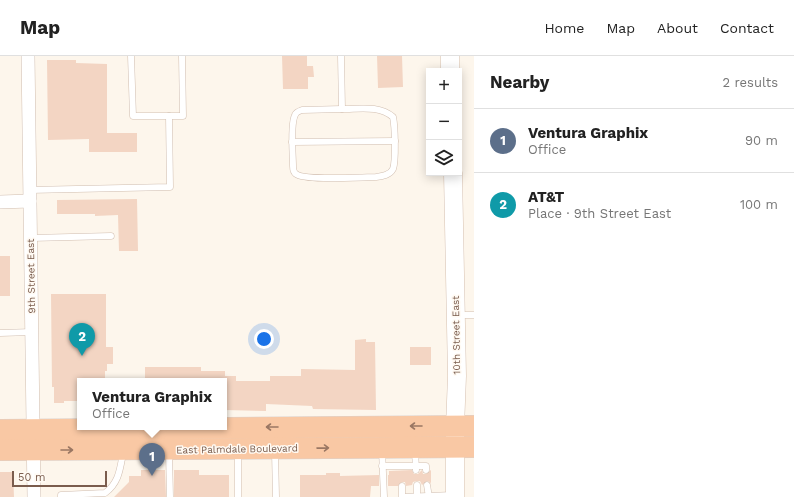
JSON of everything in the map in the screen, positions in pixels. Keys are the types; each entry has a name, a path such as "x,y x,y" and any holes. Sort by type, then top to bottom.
{"highway":[{"name":"East Palmdale Boulevard","path":"0,430 77,430"},
{"name":"East Palmdale Boulevard","path":"87,430 465,437"},
{"name":"East Palmdale Boulevard","path":"0,450 275,448 415,461 465,437"}],"main road":[{"path":"450,56 450,68"},
{"name":"10th Street East","path":"453,176 457,376 465,437 455,496"}],"street":[{"name":"9th Street East","path":"28,56 34,497"},
{"path":"0,202 30,196"}],"lane":[{"path":"132,56 133,116 183,116 182,56"},
{"path":"341,56 342,109"},
{"path":"373,109 389,114 393,117 394,121 395,141 394,163 392,170 384,176 310,178 296,175 293,171 292,142 294,116 302,110 373,109"},
{"path":"30,196 170,187 169,116"},
{"path":"292,142 395,141"},
{"path":"31,238 111,236"},
{"path":"456,315 474,315"},
{"path":"0,333 32,332"},
{"path":"275,448 276,497"},
{"path":"169,449 170,497"},
{"path":"238,449 238,497"},
{"path":"61,497 61,495 105,493 110,490 115,484 119,475 123,450"},
{"path":"382,457 401,468 415,461 426,466 426,470"},
{"path":"382,457 384,497"},
{"path":"417,485 417,497"},
{"path":"427,485 428,497"},
{"path":"402,486 402,497 455,496"}],"building":[{"path":"282,56 307,56 307,66 313,66 314,77 308,77 308,89 283,89"},
{"path":"377,56 402,56 403,87 378,88"},
{"path":"47,60 76,60 76,63 107,64 107,133 137,133 137,152 89,152 89,139 48,140"},
{"path":"137,199 138,251 119,251 118,215 95,216 95,214 57,214 57,200"},
{"path":"0,256 10,256 10,296 0,296"},
{"path":"51,294 106,294 106,347 113,347 113,364 107,364 105,378 77,378 77,401 54,403 54,387 52,387"},
{"path":"366,339 366,342 375,342 376,410 313,409 312,406 266,404 266,411 227,410 227,378 145,378 145,367 201,367 201,371 225,371 225,376 236,376 236,381 270,381 270,376 301,376 301,369 355,370 355,340"},
{"path":"410,347 431,347 431,365 410,365"},
{"path":"141,470 165,470 166,497 114,497 129,482 129,476 141,476"},
{"path":"174,470 199,470 199,475 229,475 229,497 174,497"},
{"path":"412,470 414,474 418,474 422,470 423,474 426,474 431,470 431,484 427,481 422,485 420,481 417,481 413,482 412,485 406,486 405,482 402,482 398,486 388,486 389,471"},
{"path":"0,472 13,472 14,497 0,497"},
{"path":"326,473 340,473 340,476 379,475 379,486 371,486 370,497 300,497 300,475 326,475"}],"place":[{"name":"AT&T","path":"82,356"},
{"name":"Ventura Graphix","path":"152,476"}]}
